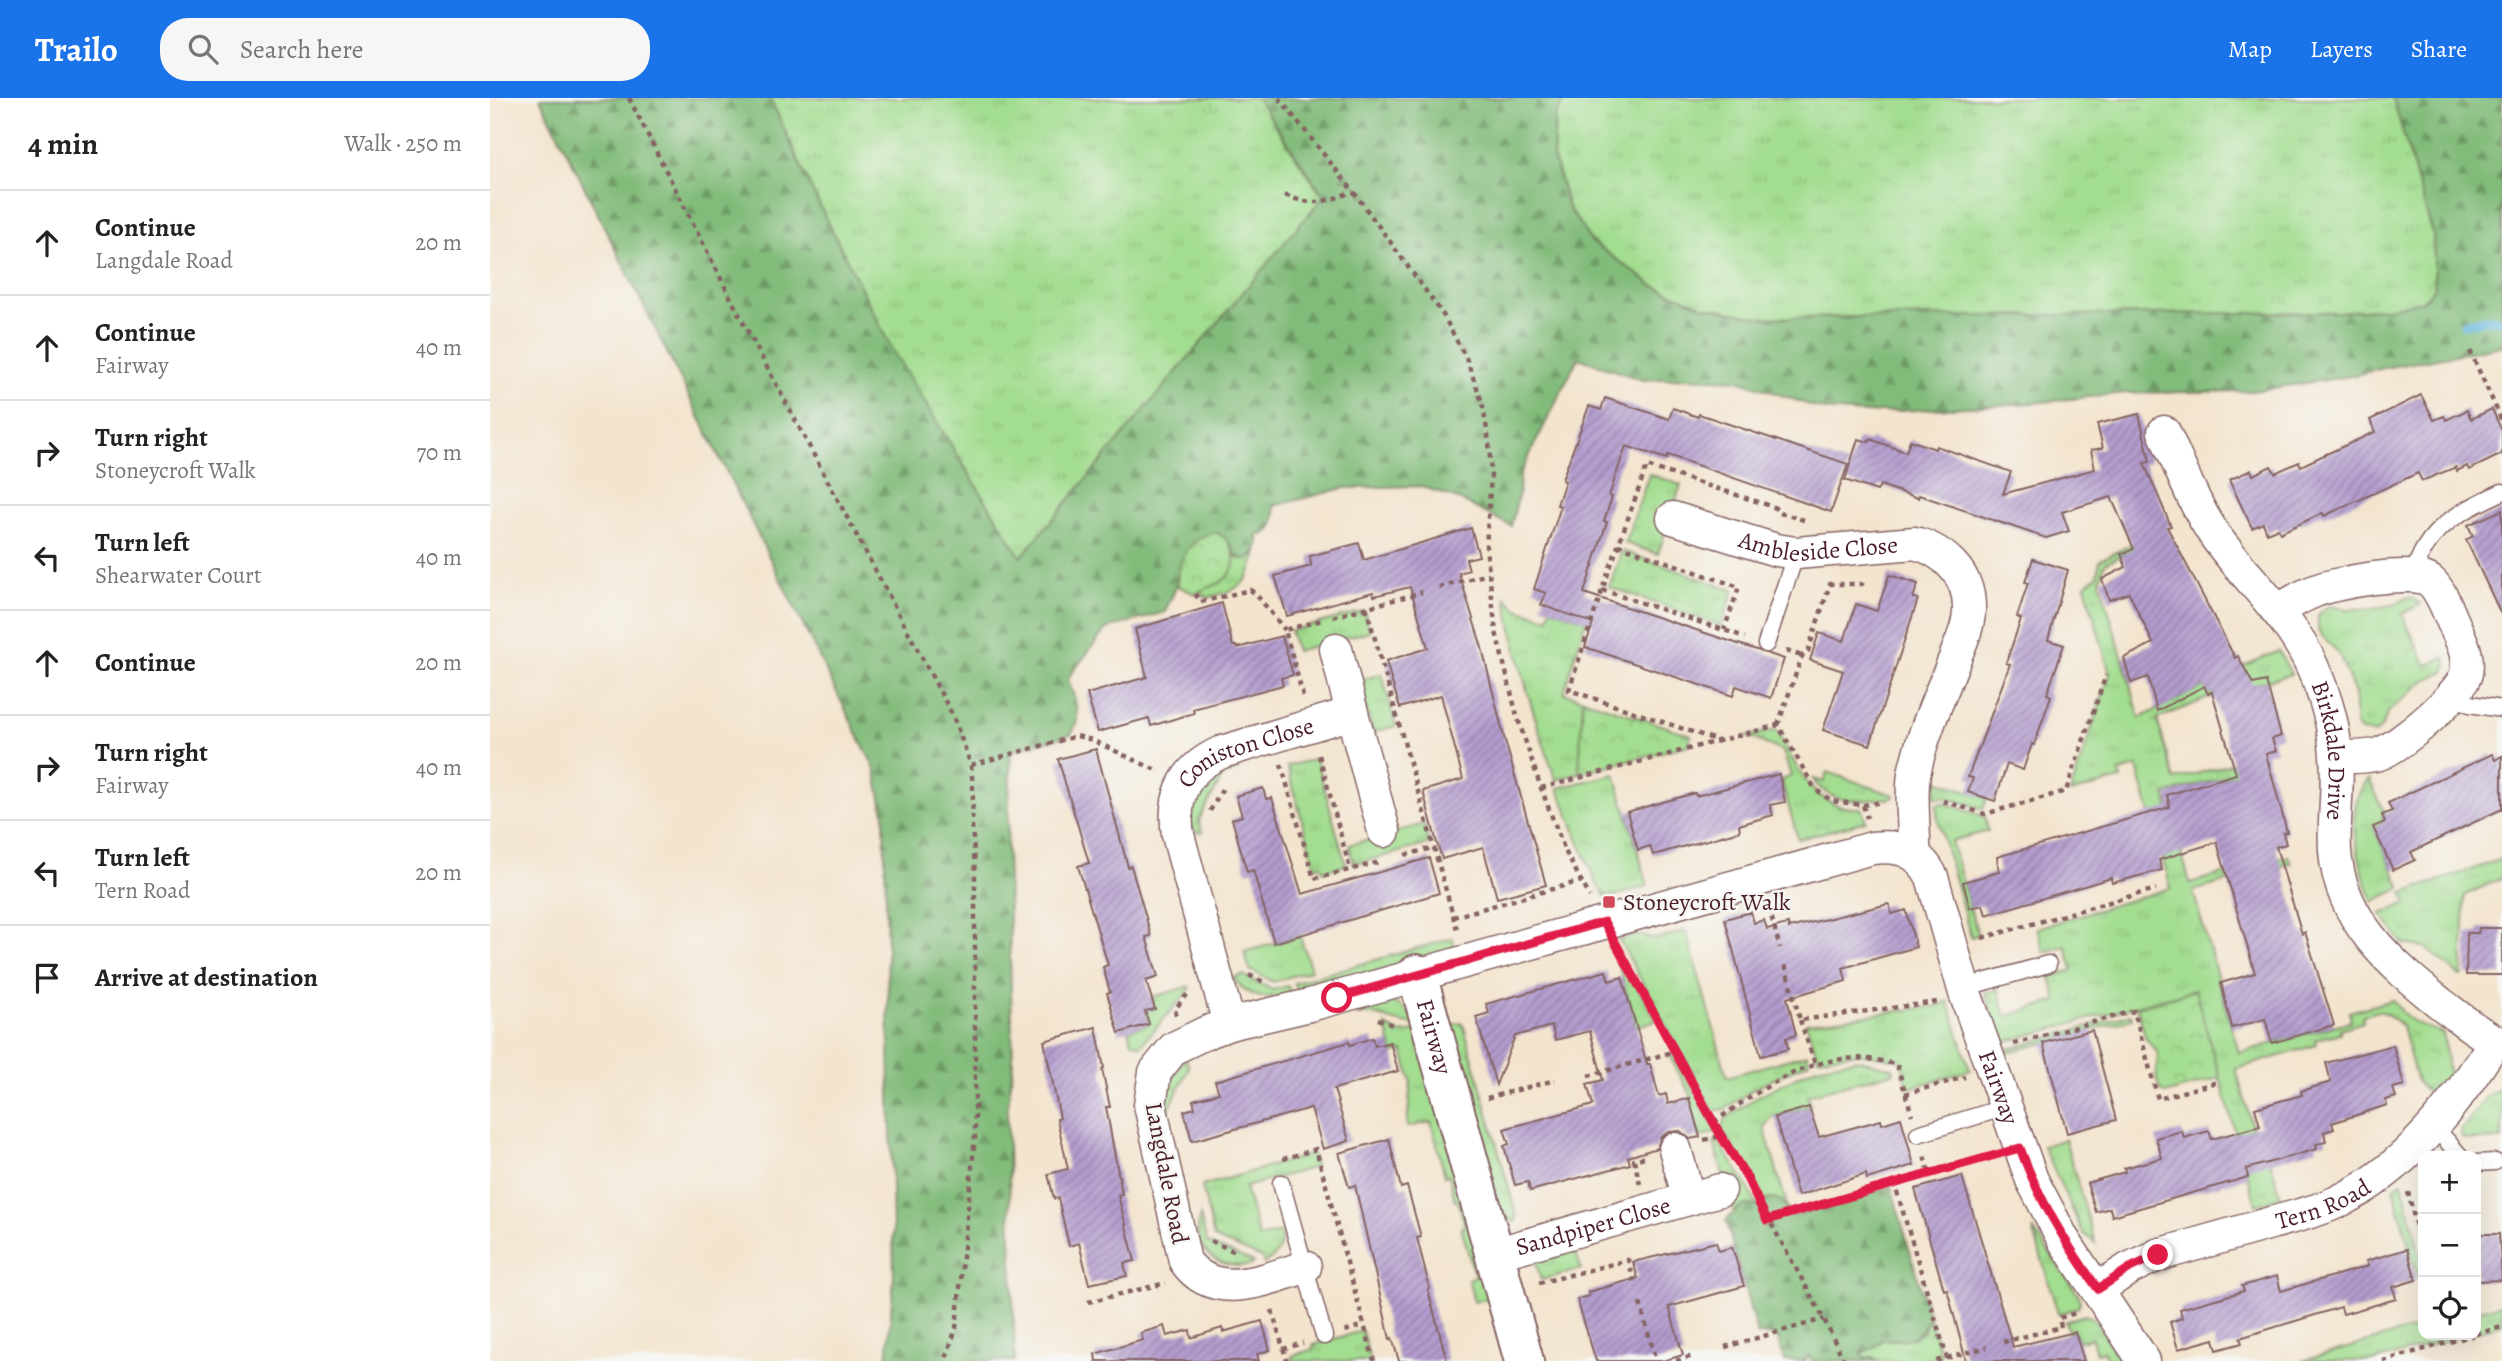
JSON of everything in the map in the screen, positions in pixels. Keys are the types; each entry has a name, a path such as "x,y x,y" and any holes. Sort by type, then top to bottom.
{"street":[{"name":"Birkdale Drive","path":"2164,432 2210,527 2221,544 2278,611 2313,668 2331,723 2337,757 2335,852 2343,887 2360,925 2387,958 2456,1015 2498,1043"},
{"name":"Ambleside Close","path":"1673,518 1776,550 1796,553 1915,543 1931,547 1948,559 1961,575 1968,598 1967,625 1914,776 1914,854"},
{"path":"2278,611 2318,590 2414,575 2431,581 2436,588 2467,655 2464,682 2454,696 2396,745 2381,754 2337,757"},
{"path":"1336,649 1352,713"},
{"name":"Coniston Close","path":"1229,1024 1175,818 1184,783 1203,760 1352,713 1389,849"},
{"name":"Fairway","path":"1524,1361 1511,1249 1416,974 1462,946 1604,922 1872,848 1896,847 1914,854 1924,863 1932,877 1964,991 2032,1180 2063,1239 2144,1361"},
{"name":"Langdale Road","path":"1305,1267 1263,1280 1226,1285 1211,1282 1190,1268 1182,1252 1150,1105 1155,1072 1174,1048 1229,1024 1310,1005 1416,974"},
{"name":"Tern Road","path":"2100,1293 2130,1268 2158,1255 2337,1202 2371,1181 2434,1126 2498,1043"},
{"name":"Sandpiper Close","path":"1675,1149 1689,1199"},
{"name":"Sandpiper Close","path":"1511,1249 1739,1184"}],"lane":[{"path":"2414,575 2418,556 2451,519 2466,508 2502,492"},
{"path":"1766,644 1796,553"},
{"path":"2454,696 2470,704 2502,709"},
{"path":"1964,991 2048,964"},
{"path":"1918,1134 2006,1107"},
{"path":"2434,1126 2456,1151"},
{"path":"2481,1163 2495,1162"},
{"path":"1282,1183 1324,1336"}],"path":[{"path":"629,98 744,324 953,716 971,765 975,869 975,1136 956,1328 945,1361"},
{"path":"1279,98 1353,191 1442,313 1466,358 1482,402 1489,441 1491,475 1486,547 1496,632 1517,716 1541,788 1565,851 1714,1122 1739,1184 1767,1220 1824,1319 1844,1361"},
{"path":"1285,195 1302,203 1333,200 1353,191"},
{"path":"2470,351 2502,421"},
{"path":"1719,741 1569,690 1647,466 1774,507 1780,513 1805,520"},
{"path":"1618,545 1739,587 1724,630"},
{"path":"1872,545 1862,584 1830,584 1808,651 1802,656 1778,725 1815,789 1832,802 1863,805 1871,831 1872,848"},
{"path":"1439,587 1489,575"},
{"path":"1195,594 1201,602 1250,590 1285,630"},
{"path":"1602,590 1802,656"},
{"path":"1366,607 1462,946"},
{"path":"1913,797 1933,802 1945,800 1985,814 2066,791 2106,675"},
{"path":"1541,788 1778,725"},
{"path":"971,765 1077,736 1092,740 1184,783"},
{"path":"1270,768 1282,764 1314,879 1389,849 1433,848"},
{"path":"1203,821 1227,782"},
{"path":"1761,880 1780,948"},
{"path":"1453,917 1581,881"},
{"path":"1952,946 2156,889"},
{"path":"1445,936 1462,946"},
{"path":"1184,1042 1175,1009 1214,963 1239,955 1246,973 1272,987"},
{"path":"1785,965 1815,1064"},
{"path":"1800,1020 1935,1002 1964,991"},
{"path":"1905,1094 1989,1060 2134,1011 2158,1099 2217,1082"},
{"path":"1588,1076 1676,1051"},
{"path":"1714,1122 1758,1091 1815,1064 1836,1058 1856,1057 1887,1062 1897,1065 1929,1172"},
{"path":"1484,1087 1487,1098 1555,1080"},
{"path":"1767,1220 2020,1148"},
{"path":"1278,1160 1316,1149 1374,1361"},
{"path":"2394,1163 2406,1184 2418,1235"},
{"path":"1894,1182 1947,1358"},
{"path":"1210,1241 1257,1261 1287,1361"},
{"path":"1511,1249 1539,1284 1628,1260 1636,1287"},
{"path":"1088,1302 1163,1285 1190,1268"},
{"path":"2003,1342 2061,1326 2059,1318 2082,1311 2100,1293"},
{"path":"1640,1303 1657,1361"},
{"path":"1725,1346 1824,1319"},
{"path":"2481,1333 2502,1327"},
{"path":"2383,1361 2457,1340"},
{"path":"1936,1361 1987,1347"},
{"path":"1676,1361 1693,1356"}],"green space":[{"path":"540,98 770,98 810,186 892,350 1021,557 1324,196 1257,98 1565,98 1555,116 1553,156 1568,207 1591,241 1654,286 1703,306 1758,317 1794,318 2339,312 2388,308 2423,301 2435,286 2433,234 2393,98 2502,98 2502,346 2346,377 2252,391 2125,393 2033,403 1865,413 1824,410 1738,380 1643,380 1578,358 1520,474 1511,526 1458,499 1421,486 1344,488 1274,506 1273,526 1267,532 1257,535 1259,542 1250,557 1242,559 1234,552 1232,545 1177,575 1175,589 1165,612 1106,629 1068,678 1077,714 1075,728 1071,734 1011,751 1007,848 1013,1062 1007,1115 1015,1361 887,1361 894,1276 884,813 875,769"},
{"path":"770,98 1257,98 1324,196 1021,558 892,350 810,186"},
{"path":"1565,98 2393,98 2433,234 2435,287 2423,301 2388,308 2339,312 1794,318 1758,317 1703,306 1654,286 1591,241 1568,207 1553,156 1555,116"},
{"path":"1649,474 1681,485 1658,554 1625,543"},
{"path":"2157,532 2160,537 2105,563 2100,581 2140,718 2204,686 2209,694 2243,666 2279,651 2291,674 2213,696 2157,719 2175,780 2255,757 2258,768 2165,794 2190,883 2288,856 2291,863 2193,891 2239,1053 2351,1021 2349,1012 2393,1000 2414,1022 2443,1033 2449,1076 2432,1097 2417,1082 2402,1026 2386,1013 2378,1011 2362,1016 2363,1022 2340,1029 2340,1033 2315,1040 2316,1045 2236,1069 2254,1133 2261,1131 2281,1197 2256,1205 2195,990 2001,1043 1985,993 1998,989 2006,1016 2057,1001 2051,977 2073,970 2066,946 2044,952 2037,928 2171,888 2137,767 2119,772 2121,779 2070,793 2110,674 2085,585 2097,576 2100,560"},
{"path":"1217,533 1231,547 1234,560 1230,573 1222,581 1195,594 1178,586 1180,567 1187,551 1199,539"},
{"path":"1258,549 1242,584 1207,598 1199,591 1226,574 1233,563 1234,555 1238,559 1252,556"},
{"path":"1622,551 1734,590 1721,626 1609,587"},
{"path":"2410,597 2421,604 2402,614 2426,665 2445,657 2445,672 2425,680 2389,711 2375,734 2359,730 2355,724 2355,694 2339,654 2318,631 2318,615 2329,607 2378,607 2395,604"},
{"path":"1506,598 1517,609 1548,618 1551,608 1586,620 1564,693 1583,699 1579,773 1556,780 1527,690"},
{"path":"1364,611 1370,631 1296,651 1290,631"},
{"path":"1382,674 1396,726 1373,732 1358,681"},
{"path":"1583,699 1691,735 1689,745 1579,773"},
{"path":"1776,730 1808,784 1830,802 1844,807 1861,808 1866,821 1798,839 1781,780 1791,776 1783,751 1747,736"},
{"path":"1316,759 1346,865 1323,871 1321,865 1315,867 1287,766"},
{"path":"1226,763 1236,766 1238,770 1223,776 1199,820 1202,832 1198,833 1189,825 1195,795 1203,782"},
{"path":"1827,772 1894,795 1893,798 1859,801 1838,798 1820,788 1813,779 1824,782"},
{"path":"1615,774 1648,886 1607,898 1597,885 1558,788"},
{"path":"2369,779 2385,814 2382,815 2385,822 2374,828 2401,888 2372,902 2359,856 2354,822 2360,791"},
{"path":"1937,780 1987,798 1983,809 1945,797 1935,798"},
{"path":"1944,803 1985,817 1988,831 1951,841 1978,935 1971,937 1938,820 1936,805"},
{"path":"1424,824 1429,844 1354,864 1349,845"},
{"path":"2502,859 2502,878 2465,895 2460,976 2424,947 2403,944 2381,914 2407,903 2403,893"},
{"path":"1686,931 1727,1077 1807,1054 1809,1062 1756,1087 1724,1110 1713,1110 1619,940 1637,935 1657,939"},
{"path":"1300,936 1311,970 1273,982 1250,970 1244,952"},
{"path":"1453,938 1454,950 1297,993 1294,983"},
{"path":"1612,942 1656,1020 1636,1027"},
{"path":"1243,975 1272,990 1288,986 1291,994 1266,997 1252,994 1233,978"},
{"path":"1189,986 1190,989 1141,1045 1132,1042 1128,1030 1149,1024 1145,1011 1155,1008 1151,998"},
{"path":"2195,990 2220,1078 2165,1094 2157,1080 2158,1053 2146,1039 2137,1007"},
{"path":"1378,1000 1401,1006 1416,1024 1373,1015 1358,1016 1355,1006"},
{"path":"1948,1001 1970,1070 1909,1088 1900,1060 1858,1053 1818,1058 1806,1023 1937,1006"},
{"path":"2131,1014 2132,1019 2007,1053 2004,1050"},
{"path":"1461,1023 1517,1217 1515,1222 1502,1214 1446,1026"},
{"path":"1386,1026 1399,1033 1419,1031 1493,1297 1474,1302 1468,1279 1475,1277 1461,1227 1465,1226 1458,1201 1455,1201 1449,1175 1445,1176 1431,1122 1407,1127 1411,1081 1403,1051 1393,1053"},
{"path":"1675,1056 1716,1130 1715,1133 1700,1137 1689,1098 1692,1097 1670,1057"},
{"path":"1186,1058 1189,1068 1166,1115 1170,1084"},
{"path":"1857,1059 1893,1068 1894,1072 1808,1095 1810,1106 1772,1117 1764,1127 1788,1209 1781,1201 1767,1199 1763,1202 1747,1169 1721,1129 1726,1118 1760,1095 1816,1067"},
{"path":"2502,1087 2502,1140 2464,1139 2461,1136 2462,1129 2487,1096"},
{"path":"2065,1139 2095,1243 2083,1233 2043,1146"},
{"path":"1714,1142 1719,1143 1744,1180 1757,1206 1737,1209 1734,1213"},
{"path":"1312,1154 1315,1167 1245,1187 1259,1238 1281,1232 1280,1247 1272,1258 1264,1264 1262,1258 1214,1238 1202,1186"},
{"path":"2402,1182 2418,1246 2418,1277 2393,1188"},
{"path":"1891,1186 1929,1317 1920,1333 1910,1339 1882,1340 1861,1353 1864,1358 1873,1357 1877,1361 1811,1361 1809,1355 1805,1361 1784,1361 1777,1336 1757,1334 1726,1220 1743,1206 1757,1206 1768,1200 1782,1202 1791,1217"},
{"path":"1200,1216 1207,1243 1253,1262 1252,1265 1229,1265 1210,1256 1199,1240"},
{"path":"2033,1229 2078,1294 2078,1308 2058,1314"},
{"path":"1574,1245 1581,1269 1541,1280 1536,1262 1546,1253"},
{"path":"2502,1304 2502,1324 2481,1330 2481,1310"},
{"path":"2085,1315 2094,1319 2120,1361 2107,1361 2104,1351 2096,1353 2092,1338 2078,1341 2075,1332 2069,1333 2065,1321"},
{"path":"1929,1317 1941,1355 1921,1361 1877,1361 1873,1357 1864,1358 1861,1353 1876,1346 1881,1340 1901,1340 1923,1332"},
{"path":"2418,1327 2418,1340 2448,1340 2375,1361 2302,1361"},
{"path":"1362,1331 1370,1361 1293,1361 1292,1356 1314,1349 1313,1345"}],"building":[{"path":"2421,395 2434,420 2444,416 2446,420 2467,410 2471,419 2492,409 2502,431 2502,454 2469,470 2467,466 2457,471 2456,467 2422,481 2418,473 2280,533 2278,528 2267,533 2263,523 2252,528 2229,480 2251,470 2253,475 2271,466 2275,473 2299,462 2301,466 2375,432 2370,420"},
{"path":"1605,398 1669,419 1673,408 1698,417 1699,414 1848,464 1831,512 1668,455 1667,459 1626,446 1609,496 1612,497 1604,521 1607,522 1584,593 1784,659 1771,698 1736,686 1733,696 1585,647 1593,623 1541,605 1546,593 1534,589 1561,506 1557,505 1565,481 1562,480 1589,406 1601,410"},
{"path":"2139,414 2150,462 2144,463 2171,526 2167,527 2235,658 2238,656 2253,684 2266,681 2281,736 2272,739 2276,751 2266,754 2287,832 2283,833 2286,844 2276,847 2302,934 2305,932 2334,1025 2272,1043 2265,1019 2232,1028 2221,983 2255,973 2217,842 2159,860 2162,870 2112,883 2111,878 1986,915 1983,905 1970,908 1963,882 1999,872 1997,857 2170,807 2167,795 2236,774 2212,692 2208,694 2204,686 2157,711 2148,677 2131,683 2124,658 2153,643 2129,593 2109,600 2102,579 2126,567 2121,554 2134,549 2111,497 2062,512 2069,531 2046,538 1919,495 1918,498 1880,485 1877,491 1845,480 1858,439 1869,442 1870,439 1906,452 1910,440 1935,449 1936,446 2011,472 2003,494 2095,469 2091,450 2103,448 2097,424"},
{"path":"2502,510 2502,616 2466,540 2473,536 2468,525"},
{"path":"1471,528 1479,556 1466,559 1469,570 1459,573 1546,885 1497,898 1483,847 1442,859 1437,843 1423,791 1463,779 1441,695 1400,708 1391,679 1386,661 1428,648 1410,587 1374,596 1373,592 1287,616 1275,576 1311,566 1310,556 1359,543 1364,560"},
{"path":"2033,559 2068,570 2048,640 2064,645 2047,694 2051,696 2023,770 2007,764 1995,801 1968,792 1973,778 1968,777 2010,664 2006,663 2021,619 2017,617"},
{"path":"1889,575 1918,584 1913,598 1918,599 1870,745 1823,730 1843,671 1810,660 1819,633 1844,641 1856,604 1877,611"},
{"path":"1222,603 1233,646 1237,648 1282,636 1293,675 1281,678 1283,685 1193,709 1194,713 1151,726 1149,718 1098,732 1087,694 1147,677 1135,629"},
{"path":"1096,749 1128,867 1131,866 1151,936 1146,937 1158,977 1146,981 1155,1009 1145,1011 1149,1024 1119,1033 1107,993 1110,992 1103,967 1108,965 1078,866 1089,863 1058,759"},
{"path":"2492,754 2495,760 2502,756 2502,809 2411,852 2415,860 2393,870 2373,827 2385,822 2382,815 2392,811 2388,803"},
{"path":"1779,774 1785,802 1770,805 1773,815 1739,825 1740,831 1653,855 1650,846 1638,850 1627,812"},
{"path":"1263,788 1266,799 1272,798 1302,894 1429,858 1439,893 1274,943 1253,870 1247,872 1232,819 1242,816 1236,796"},
{"path":"1889,904 1892,914 1906,910 1916,947 1843,968 1846,981 1787,998 1796,1035 1786,1038 1788,1049 1761,1056 1725,919 1751,912 1754,923 1764,920 1767,929 1788,924 1789,928"},
{"path":"2479,928 2502,928 2502,975 2466,975 2467,933 2478,933"},
{"path":"1606,971 1609,981 1622,977 1659,1096 1666,1094 1668,1104 1689,1098 1700,1137 1690,1139 1680,1131 1669,1132 1661,1137 1657,1148 1628,1157 1630,1164 1530,1191 1528,1182 1515,1185 1504,1146 1509,1144 1504,1129 1593,1105 1587,1084 1603,1080 1590,1031 1555,1040 1552,1026 1515,1036 1496,1085 1476,1017 1489,1013 1486,1004"},
{"path":"1096,1027 1110,1107 1106,1107 1122,1194 1118,1195 1135,1261 1124,1263 1127,1276 1089,1284 1079,1243 1069,1246 1058,1198 1054,1199 1048,1174 1068,1169 1044,1041"},
{"path":"2092,1030 2116,1120 2067,1133 2043,1043"},
{"path":"1372,1038 1375,1046 1390,1042 1398,1071 1334,1089 1349,1141 1323,1149 1311,1108 1192,1141 1184,1111 1195,1108 1193,1100 1219,1093 1215,1081 1349,1042 1350,1045"},
{"path":"2393,1045 2404,1085 2393,1088 2396,1097 2386,1100 2387,1105 2332,1123 2334,1129 2324,1132 2326,1142 2316,1144 2317,1149 2246,1169 2248,1177 2112,1216 2110,1208 2096,1212 2087,1183 2125,1172 2124,1168 2162,1158 2156,1138 2182,1131 2184,1138 2209,1131 2212,1139 2260,1126 2255,1108 2302,1095 2301,1091 2331,1082 2326,1063"},
{"path":"1809,1107 1819,1137 1881,1120 1882,1124 1901,1118 1914,1165 1867,1179 1866,1174 1798,1196 1775,1117"},
{"path":"1389,1139 1401,1188 1407,1186 1421,1237 1417,1238 1447,1361 1399,1361 1392,1338 1390,1339 1355,1185 1349,1187 1339,1153"},
{"path":"1962,1176 2013,1347 2075,1332 2084,1361 1966,1361 1947,1289 1944,1290 1915,1189"},
{"path":"2481,1234 2499,1234 2502,1280 2481,1281"},
{"path":"1716,1242 1719,1251 1732,1247 1744,1286 1669,1307 1683,1355 1662,1361 1596,1361 1577,1299 1589,1296 1588,1292 1638,1278 1633,1262"},
{"path":"2407,1249 2416,1280 2393,1287 2396,1299 2343,1314 2341,1307 2240,1338 2242,1343 2217,1350 2214,1339 2178,1349 2170,1322 2182,1318 2180,1309 2244,1291 2242,1286 2277,1276 2281,1291 2368,1266 2366,1261"},
{"path":"1262,1321 1270,1350 1257,1354 1259,1361 1096,1361 1095,1354 1143,1340 1141,1333 1164,1326 1167,1336 1190,1330 1191,1338 1222,1328 1223,1332"}],"waterway":[{"path":"2464,324 2486,319 2502,320"}],"place":[{"name":"Stoneycroft Walk","path":"1609,902"}],"route":[{"path":"1337,998 1604,922 1721,1136 1746,1176 1767,1220 2020,1148 2047,1211 2098,1289 2130,1268 2158,1255"}]}
